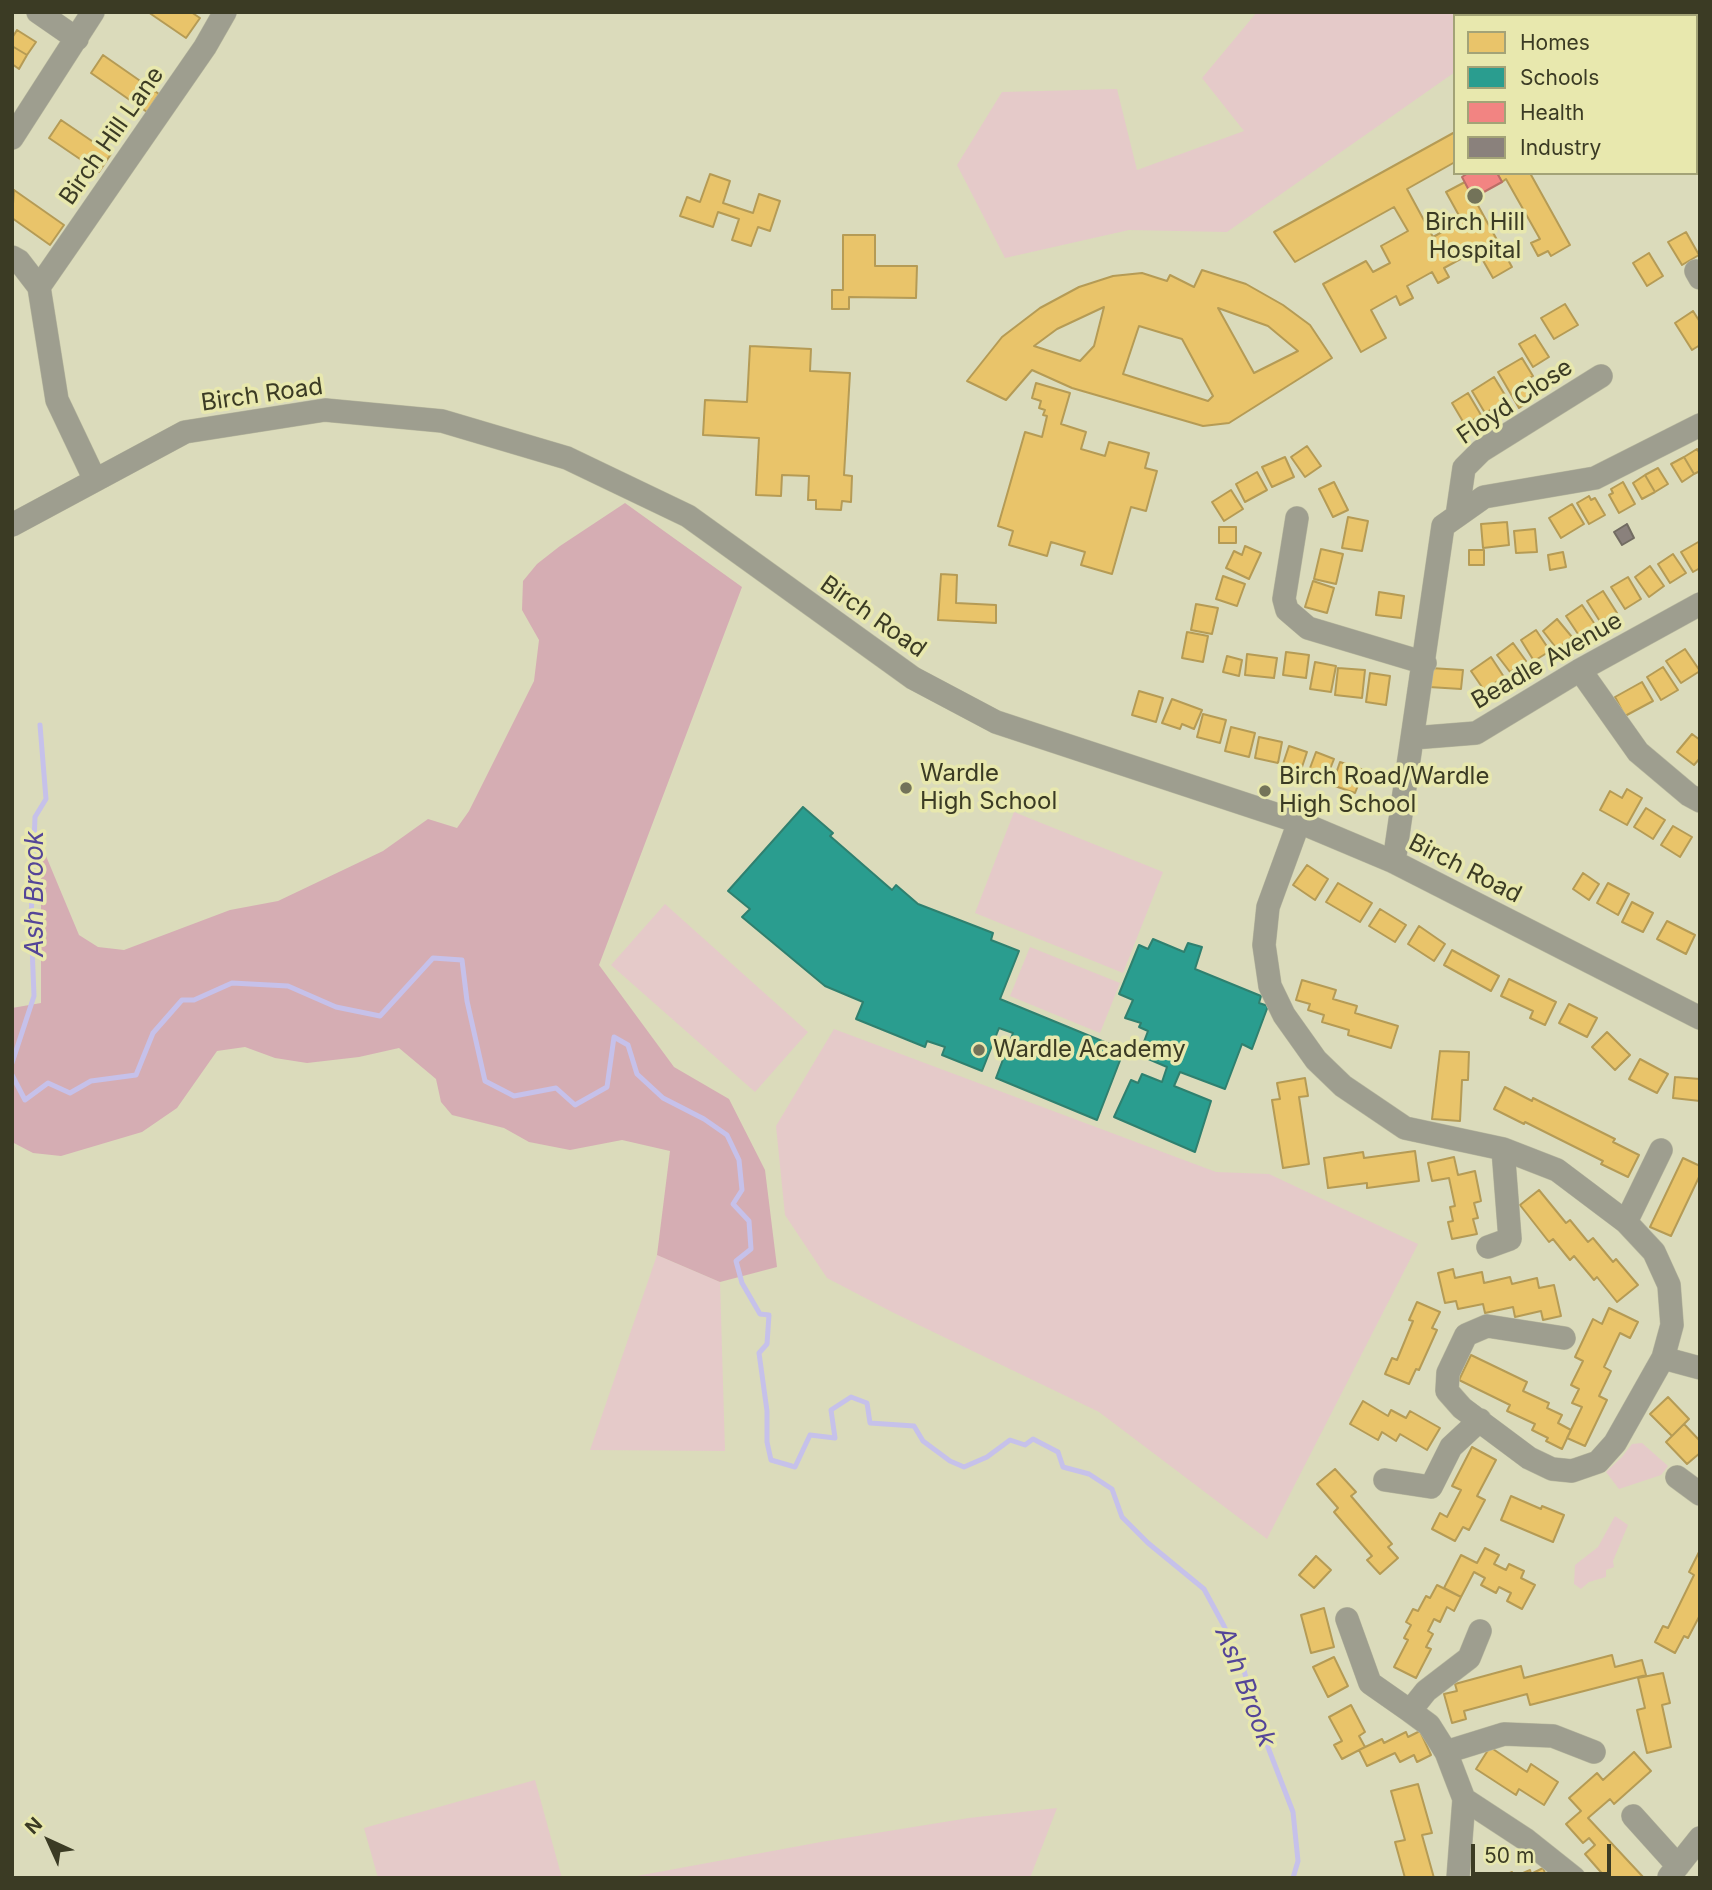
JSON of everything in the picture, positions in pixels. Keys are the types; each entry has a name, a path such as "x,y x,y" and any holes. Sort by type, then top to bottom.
{"street":[{"path":"38,12 77,39"},
{"path":"12,138 93,12"},
{"name":"Birch Hill Lane","path":"39,287 205,47 225,12"},
{"path":"12,257 19,261 39,287 57,400 95,480"},
{"name":"Floyd Close","path":"1394,862 1450,521 1464,468 1481,451 1601,376"},
{"name":"Birch Road","path":"12,525 185,432 325,410 442,421 567,458 688,516 913,678 996,722 1298,822 1394,862 1700,1018"},
{"path":"1450,521 1484,497 1595,478 1700,425"},
{"path":"1297,517 1284,599 1287,610 1308,628 1425,663"},
{"name":"Beadle Avenue","path":"1413,738 1476,733 1580,670 1700,604"},
{"path":"1580,670 1637,752 1700,801"},
{"path":"1298,822 1268,907 1264,945 1270,986 1284,1015 1316,1060 1343,1086 1405,1128 1503,1149 1557,1170 1626,1222 1654,1252 1668,1285 1672,1325 1663,1359 1615,1443 1598,1461 1572,1471 1552,1469 1529,1458 1462,1408 1447,1391 1448,1373 1466,1335 1486,1326 1564,1338"},
{"path":"1488,1247 1510,1239 1503,1149"},
{"path":"1626,1222 1661,1150"},
{"path":"1663,1359 1700,1368"},
{"path":"1385,1480 1431,1487 1451,1447 1480,1420"},
{"path":"1677,1477 1700,1494"},
{"path":"1347,1619 1370,1682 1429,1725 1446,1752 1464,1799 1458,1878"},
{"path":"1410,1711 1426,1691 1469,1658 1480,1631"},
{"path":"1446,1752 1504,1734 1553,1736 1594,1752"},
{"path":"1464,1799 1525,1839 1574,1878"},
{"path":"1633,1816 1673,1872 1700,1838"}],"shaded area":[{"path":"1257,12 1540,12 1453,14 1453,73 1227,232 1129,230 1005,258 957,165 1002,92 1117,89 1137,170 1244,131 1202,78"},
{"path":"625,503 742,587 599,965 674,1067 729,1099 765,1170 777,1267 720,1282 657,1255 670,1151 622,1140 570,1150 529,1142 504,1128 452,1115 441,1102 436,1079 399,1048 359,1057 307,1063 275,1058 245,1047 217,1051 177,1108 142,1132 61,1156 33,1153 12,1142 12,1008 41,1003 41,844 79,935 98,947 124,950 230,910 278,901 383,851 428,819 457,828 469,811 534,681 539,640 522,610 523,581 537,564 560,546"},
{"path":"1014,812 1163,872 1123,973 975,913"},
{"path":"665,904 808,1032 755,1092 611,965"},
{"path":"1030,947 1120,983 1100,1033 1010,996"},
{"path":"834,1029 1216,1172 1269,1174 1418,1244 1267,1539 1099,1412 827,1278 785,1215 776,1126"},
{"path":"657,1255 720,1282 725,1451 590,1450"},
{"path":"1642,1443 1668,1466 1661,1475 1619,1489 1606,1472 1632,1444"},
{"path":"1615,1516 1628,1525 1613,1561 1614,1567 1606,1570 1606,1577 1589,1582 1581,1589 1574,1584 1575,1565 1598,1547"},
{"path":"535,1780 562,1878 378,1878 364,1828"},
{"path":"1057,1808 1030,1878 626,1878 821,1842 969,1818"}],"building: Homes":[{"path":"148,12 191,12 200,18 186,38"},
{"path":"17,30 36,42 27,55 12,46 12,38"},
{"path":"12,46 27,55 19,69 12,64"},
{"path":"103,55 159,94 147,112 91,73"},
{"path":"61,120 111,154 99,172 49,138"},
{"path":"1453,133 1453,163 1407,189 1433,237 1462,221 1446,192 1465,182 1512,267 1493,278 1477,250 1444,268 1449,277 1438,283 1432,272 1407,286 1413,298 1400,305 1396,296 1371,310 1386,338 1361,352 1323,284 1366,261 1373,272 1390,263 1381,246 1408,231 1394,207 1295,262 1274,232"},
{"path":"710,174 730,181 723,203 753,213 759,194 780,201 770,231 758,227 751,246 732,240 739,219 718,212 713,227 680,216 687,197 700,202"},
{"path":"1498,175 1531,175 1570,245 1551,256 1548,251 1538,256 1531,243 1540,239 1506,179 1502,182"},
{"path":"14,190 64,225 50,245 12,218"},
{"path":"1686,232 1699,255 1682,265 1668,242"},
{"path":"843,235 875,235 875,266 917,266 916,298 849,297 849,309 832,309 832,290 843,290"},
{"path":"1649,253 1663,276 1647,286 1633,263"},
{"path":"1202,270 1246,284 1283,305 1310,325 1332,358 1229,423 1203,426 1072,388 1032,370 1006,400 967,381 1002,337 1040,308 1079,287 1113,276 1142,273 1167,281 1170,275 1194,287","holes":["1104,307 1094,346 1080,361 1034,346 1057,329","1218,308 1268,326 1298,351 1254,373","1139,326 1182,339 1213,396 1208,401 1123,374"]},
{"path":"1565,304 1578,325 1554,339 1541,318"},
{"path":"1693,311 1700,322 1700,345 1692,350 1675,323"},
{"path":"1535,335 1549,357 1533,367 1519,344"},
{"path":"750,346 811,349 810,371 850,373 844,475 852,476 851,502 842,501 841,510 816,509 816,500 808,500 809,476 782,475 781,496 756,495 759,438 703,435 705,400 747,402"},
{"path":"1522,358 1533,376 1521,383 1532,400 1519,408 1498,372"},
{"path":"1494,377 1508,400 1485,413 1472,391"},
{"path":"1036,383 1070,393 1061,424 1086,432 1081,449 1105,456 1109,442 1149,453 1145,468 1157,471 1146,511 1131,507 1112,574 1081,565 1085,552 1051,542 1047,556 1009,545 1013,531 998,526 1025,432 1042,437 1047,416 1043,415 1045,410 1039,408 1041,401 1032,398"},
{"path":"1468,393 1481,415 1465,425 1452,403"},
{"path":"1307,446 1321,466 1305,477 1291,457"},
{"path":"1697,449 1700,454 1700,471 1694,474 1684,457"},
{"path":"1285,457 1294,477 1272,487 1262,467"},
{"path":"1684,457 1694,474 1682,482 1671,464"},
{"path":"1658,468 1668,484 1655,492 1645,475"},
{"path":"1257,472 1267,490 1245,502 1236,484"},
{"path":"1645,475 1655,492 1642,499 1633,483"},
{"path":"1334,482 1348,510 1333,517 1319,489"},
{"path":"1623,482 1635,504 1619,513 1609,495 1613,493 1611,489"},
{"path":"1231,490 1243,509 1224,521 1212,502"},
{"path":"1589,496 1591,500 1595,498 1605,515 1589,524 1577,503"},
{"path":"1572,504 1584,524 1561,538 1549,518"},
{"path":"1348,517 1368,521 1362,551 1342,548"},
{"path":"1507,522 1509,545 1483,548 1481,524"},
{"path":"1219,527 1236,527 1236,543 1219,543"},
{"path":"1535,529 1537,552 1516,553 1514,531"},
{"path":"1700,541 1700,568 1693,572 1681,552"},
{"path":"1245,546 1261,553 1249,579 1226,568 1234,551 1242,555"},
{"path":"1321,549 1343,554 1336,584 1314,579"},
{"path":"1469,550 1484,550 1484,565 1469,565"},
{"path":"1563,552 1566,567 1550,570 1548,555"},
{"path":"1673,554 1686,573 1670,583 1658,564"},
{"path":"1650,566 1664,586 1649,597 1635,577"},
{"path":"941,574 957,575 956,603 996,605 996,623 938,620"},
{"path":"1223,576 1245,584 1237,606 1216,599"},
{"path":"1628,577 1641,599 1625,609 1611,587"},
{"path":"1313,581 1334,588 1327,613 1305,607"},
{"path":"1603,591 1617,613 1601,623 1587,601"},
{"path":"1379,592 1404,596 1401,618 1376,615"},
{"path":"1196,604 1218,608 1212,634 1191,630"},
{"path":"1582,605 1596,626 1580,637 1566,616"},
{"path":"1557,619 1572,637 1557,649 1543,631"},
{"path":"1536,630 1550,651 1534,661 1521,640"},
{"path":"1187,632 1208,636 1203,662 1182,658"},
{"path":"1513,643 1526,661 1510,672 1497,655"},
{"path":"1685,649 1700,671 1681,683 1666,661"},
{"path":"1286,652 1309,655 1306,678 1283,675"},
{"path":"1247,654 1277,658 1274,678 1245,675"},
{"path":"1227,656 1242,660 1239,676 1223,672"},
{"path":"1491,657 1504,677 1484,690 1471,671"},
{"path":"1315,662 1336,666 1331,692 1310,689"},
{"path":"1663,667 1678,690 1661,700 1647,677"},
{"path":"1338,668 1365,670 1362,698 1335,695"},
{"path":"1430,668 1463,670 1461,689 1429,687"},
{"path":"1370,673 1390,676 1386,705 1366,702"},
{"path":"1642,682 1653,701 1625,716 1615,697"},
{"path":"1139,691 1163,698 1156,722 1132,715"},
{"path":"1172,699 1202,710 1194,729 1182,724 1180,729 1162,723"},
{"path":"1203,714 1226,720 1220,743 1197,737"},
{"path":"1231,727 1255,733 1249,757 1225,751"},
{"path":"1692,734 1700,740 1700,758 1694,765 1677,752"},
{"path":"1259,737 1282,742 1278,763 1255,758"},
{"path":"1289,746 1307,752 1301,770 1283,764"},
{"path":"1316,752 1334,759 1325,782 1307,776"},
{"path":"1340,762 1364,770 1355,793 1332,785"},
{"path":"1627,789 1642,798 1627,825 1600,810 1610,791 1622,798"},
{"path":"1646,808 1665,820 1653,839 1634,827"},
{"path":"1673,826 1692,837 1680,857 1661,845"},
{"path":"1307,865 1328,879 1315,900 1293,885"},
{"path":"1583,873 1599,884 1589,900 1573,889"},
{"path":"1338,883 1372,903 1360,922 1326,902"},
{"path":"1608,883 1629,894 1618,915 1597,903"},
{"path":"1632,902 1653,913 1643,932 1622,922"},
{"path":"1380,909 1406,925 1395,942 1369,926"},
{"path":"1667,921 1695,935 1686,954 1657,939"},
{"path":"1419,926 1445,944 1434,961 1408,944"},
{"path":"1452,950 1499,976 1491,991 1444,965"},
{"path":"1509,979 1556,1002 1545,1025 1530,1018 1533,1011 1501,996"},
{"path":"1302,980 1336,990 1333,999 1357,1006 1355,1013 1398,1026 1391,1048 1348,1035 1349,1030 1322,1022 1324,1015 1308,1010 1310,1004 1296,1000"},
{"path":"1569,1004 1597,1018 1587,1037 1559,1023"},
{"path":"1607,1032 1630,1055 1615,1070 1592,1047"},
{"path":"1440,1051 1469,1052 1468,1080 1462,1080 1460,1121 1432,1119"},
{"path":"1640,1059 1668,1074 1657,1093 1629,1079"},
{"path":"1675,1077 1700,1079 1700,1101 1673,1098"},
{"path":"1305,1078 1308,1096 1299,1097 1309,1164 1283,1168 1272,1100 1280,1099 1277,1083"},
{"path":"1505,1087 1615,1139 1613,1142 1639,1155 1628,1177 1601,1164 1603,1161 1494,1109"},
{"path":"1415,1151 1419,1181 1367,1188 1367,1183 1328,1188 1324,1158 1363,1152 1364,1158"},
{"path":"1454,1157 1458,1175 1475,1171 1481,1201 1474,1203 1478,1218 1473,1219 1477,1234 1452,1239 1448,1222 1453,1221 1450,1207 1455,1206 1449,1178 1432,1181 1428,1163"},
{"path":"1683,1158 1700,1166 1700,1175 1671,1236 1650,1227"},
{"path":"1539,1190 1566,1223 1570,1220 1588,1242 1593,1238 1613,1262 1616,1259 1638,1285 1617,1302 1597,1277 1594,1280 1574,1256 1570,1260 1553,1239 1549,1242 1520,1205"},
{"path":"1453,1269 1455,1278 1482,1272 1484,1283 1510,1277 1512,1284 1537,1278 1539,1288 1554,1285 1561,1316 1543,1320 1541,1311 1515,1317 1513,1307 1485,1313 1483,1304 1458,1309 1456,1301 1445,1303 1438,1273"},
{"path":"1417,1302 1440,1312 1432,1328 1437,1330 1419,1370 1416,1369 1409,1384 1385,1374 1392,1358 1397,1360 1413,1321 1409,1320"},
{"path":"1609,1308 1638,1322 1630,1338 1620,1333 1604,1367 1611,1371 1599,1396 1607,1400 1585,1446 1567,1438 1582,1407 1572,1403 1579,1389 1571,1385 1583,1361 1575,1357 1593,1319 1602,1324"},
{"path":"1471,1355 1527,1382 1523,1391 1549,1403 1547,1408 1562,1415 1558,1423 1571,1430 1562,1449 1532,1430 1535,1424 1507,1411 1510,1405 1459,1380"},
{"path":"1668,1397 1689,1419 1672,1436 1650,1414"},
{"path":"1363,1401 1388,1416 1391,1410 1406,1418 1410,1411 1440,1428 1427,1450 1400,1434 1396,1441 1382,1432 1378,1440 1350,1424"},
{"path":"1684,1424 1700,1441 1700,1453 1687,1464 1666,1442"},
{"path":"1472,1447 1496,1460 1477,1496 1485,1500 1469,1530 1463,1527 1455,1541 1432,1529 1440,1513 1447,1517 1461,1490 1452,1486"},
{"path":"1335,1469 1356,1492 1351,1496 1392,1544 1388,1547 1398,1558 1380,1574 1367,1560 1372,1556 1334,1512 1338,1508 1317,1484"},
{"path":"1511,1496 1541,1509 1542,1506 1564,1515 1553,1542 1501,1520"},
{"path":"1485,1548 1499,1555 1494,1564 1506,1570 1509,1564 1524,1571 1521,1578 1535,1585 1522,1609 1507,1601 1511,1593 1499,1587 1496,1593 1481,1585 1485,1578 1474,1572 1461,1597 1444,1588 1461,1555 1477,1563"},
{"path":"1700,1550 1700,1615 1688,1638 1684,1636 1675,1653 1655,1642 1663,1626 1668,1628 1694,1575 1689,1572"},
{"path":"1316,1556 1331,1570 1314,1588 1299,1575"},
{"path":"1437,1585 1461,1597 1454,1611 1447,1607 1440,1622 1434,1619 1428,1631 1433,1634 1426,1647 1431,1649 1416,1678 1394,1667 1408,1640 1404,1638 1411,1625 1406,1622 1413,1609 1418,1611 1426,1596 1430,1598"},
{"path":"1324,1608 1334,1647 1311,1653 1301,1615"},
{"path":"1612,1655 1615,1667 1642,1660 1646,1675 1530,1705 1527,1694 1464,1711 1466,1719 1452,1723 1444,1694 1457,1691 1455,1684 1521,1666 1524,1678"},
{"path":"1334,1657 1348,1686 1328,1697 1313,1667"},
{"path":"1663,1673 1670,1703 1662,1705 1671,1747 1647,1753 1637,1710 1645,1708 1638,1678"},
{"path":"1351,1705 1365,1732 1359,1736 1365,1747 1342,1759 1334,1745 1342,1741 1329,1717"},
{"path":"1420,1731 1431,1755 1417,1762 1414,1755 1400,1762 1395,1753 1367,1766 1359,1750 1382,1739 1384,1743 1406,1732 1408,1737"},
{"path":"1490,1747 1527,1772 1531,1764 1558,1782 1544,1805 1519,1789 1516,1795 1476,1769"},
{"path":"1634,1752 1651,1771 1614,1804 1610,1799 1588,1818 1644,1878 1606,1878 1585,1854 1595,1845 1589,1838 1583,1843 1566,1824 1581,1811 1569,1798 1597,1773 1603,1780"},
{"path":"1418,1784 1432,1833 1422,1835 1434,1878 1405,1878 1395,1842 1405,1840 1391,1791"},
{"path":"1543,1868 1547,1878 1499,1878 1512,1872 1514,1877 1530,1870 1531,1874"}],"building: Schools":[{"path":"803,807 833,833 830,836 892,890 896,885 918,904 993,933 991,940 1019,951 1000,999 1124,1050 1097,1120 996,1078 1013,1033 999,1028 982,1071 942,1055 945,1047 927,1041 925,1047 856,1019 863,1002 825,986 742,917 750,909 728,891"},
{"path":"1153,939 1184,952 1188,943 1202,947 1195,969 1261,996 1259,1003 1268,1006 1252,1049 1242,1044 1225,1089 1180,1072 1174,1086 1211,1101 1195,1152 1114,1117 1131,1080 1138,1083 1142,1074 1162,1082 1167,1067 1139,1055 1148,1031 1139,1027 1141,1023 1125,1018 1133,1000 1119,994 1139,945 1148,949"}],"building: Health":[{"path":"1498,175 1502,182 1473,198 1462,177"}],"building: Industry":[{"path":"1627,524 1634,538 1622,545 1614,532"}],"waterway":[{"name":"Ash Brook","path":"12,1063 34,996 31,920 35,817 46,799 40,725"},
{"name":"Ash Brook","path":"12,1075 25,1100 48,1083 70,1093 91,1081 136,1075 153,1033 182,1000 194,1000 232,983 288,986 336,1007 380,1016 433,958 462,960 467,1001 485,1081 514,1096 556,1088 575,1105 607,1087 614,1037 628,1045 637,1074 663,1098 704,1119 727,1135 739,1160 742,1190 733,1204 749,1221 751,1249 736,1261 742,1283 760,1314 769,1315 767,1344 759,1353 771,1460 795,1467 810,1435 835,1438 831,1410 851,1397 867,1403 870,1423 914,1426 923,1441 950,1461 964,1467 987,1457 1010,1440 1025,1445 1033,1439 1058,1452 1063,1467 1089,1474 1112,1489 1122,1517 1148,1543 1204,1589 1224,1626 1244,1670 1254,1711 1293,1812 1298,1861 1293,1878"}],"place":[{"name":"Birch Hill Hospital","path":"1475,196"},
{"name":"Wardle High School","path":"906,788"},
{"name":"Birch Road/Wardle High School","path":"1265,791"},
{"name":"Wardle Academy","path":"979,1050"}]}
